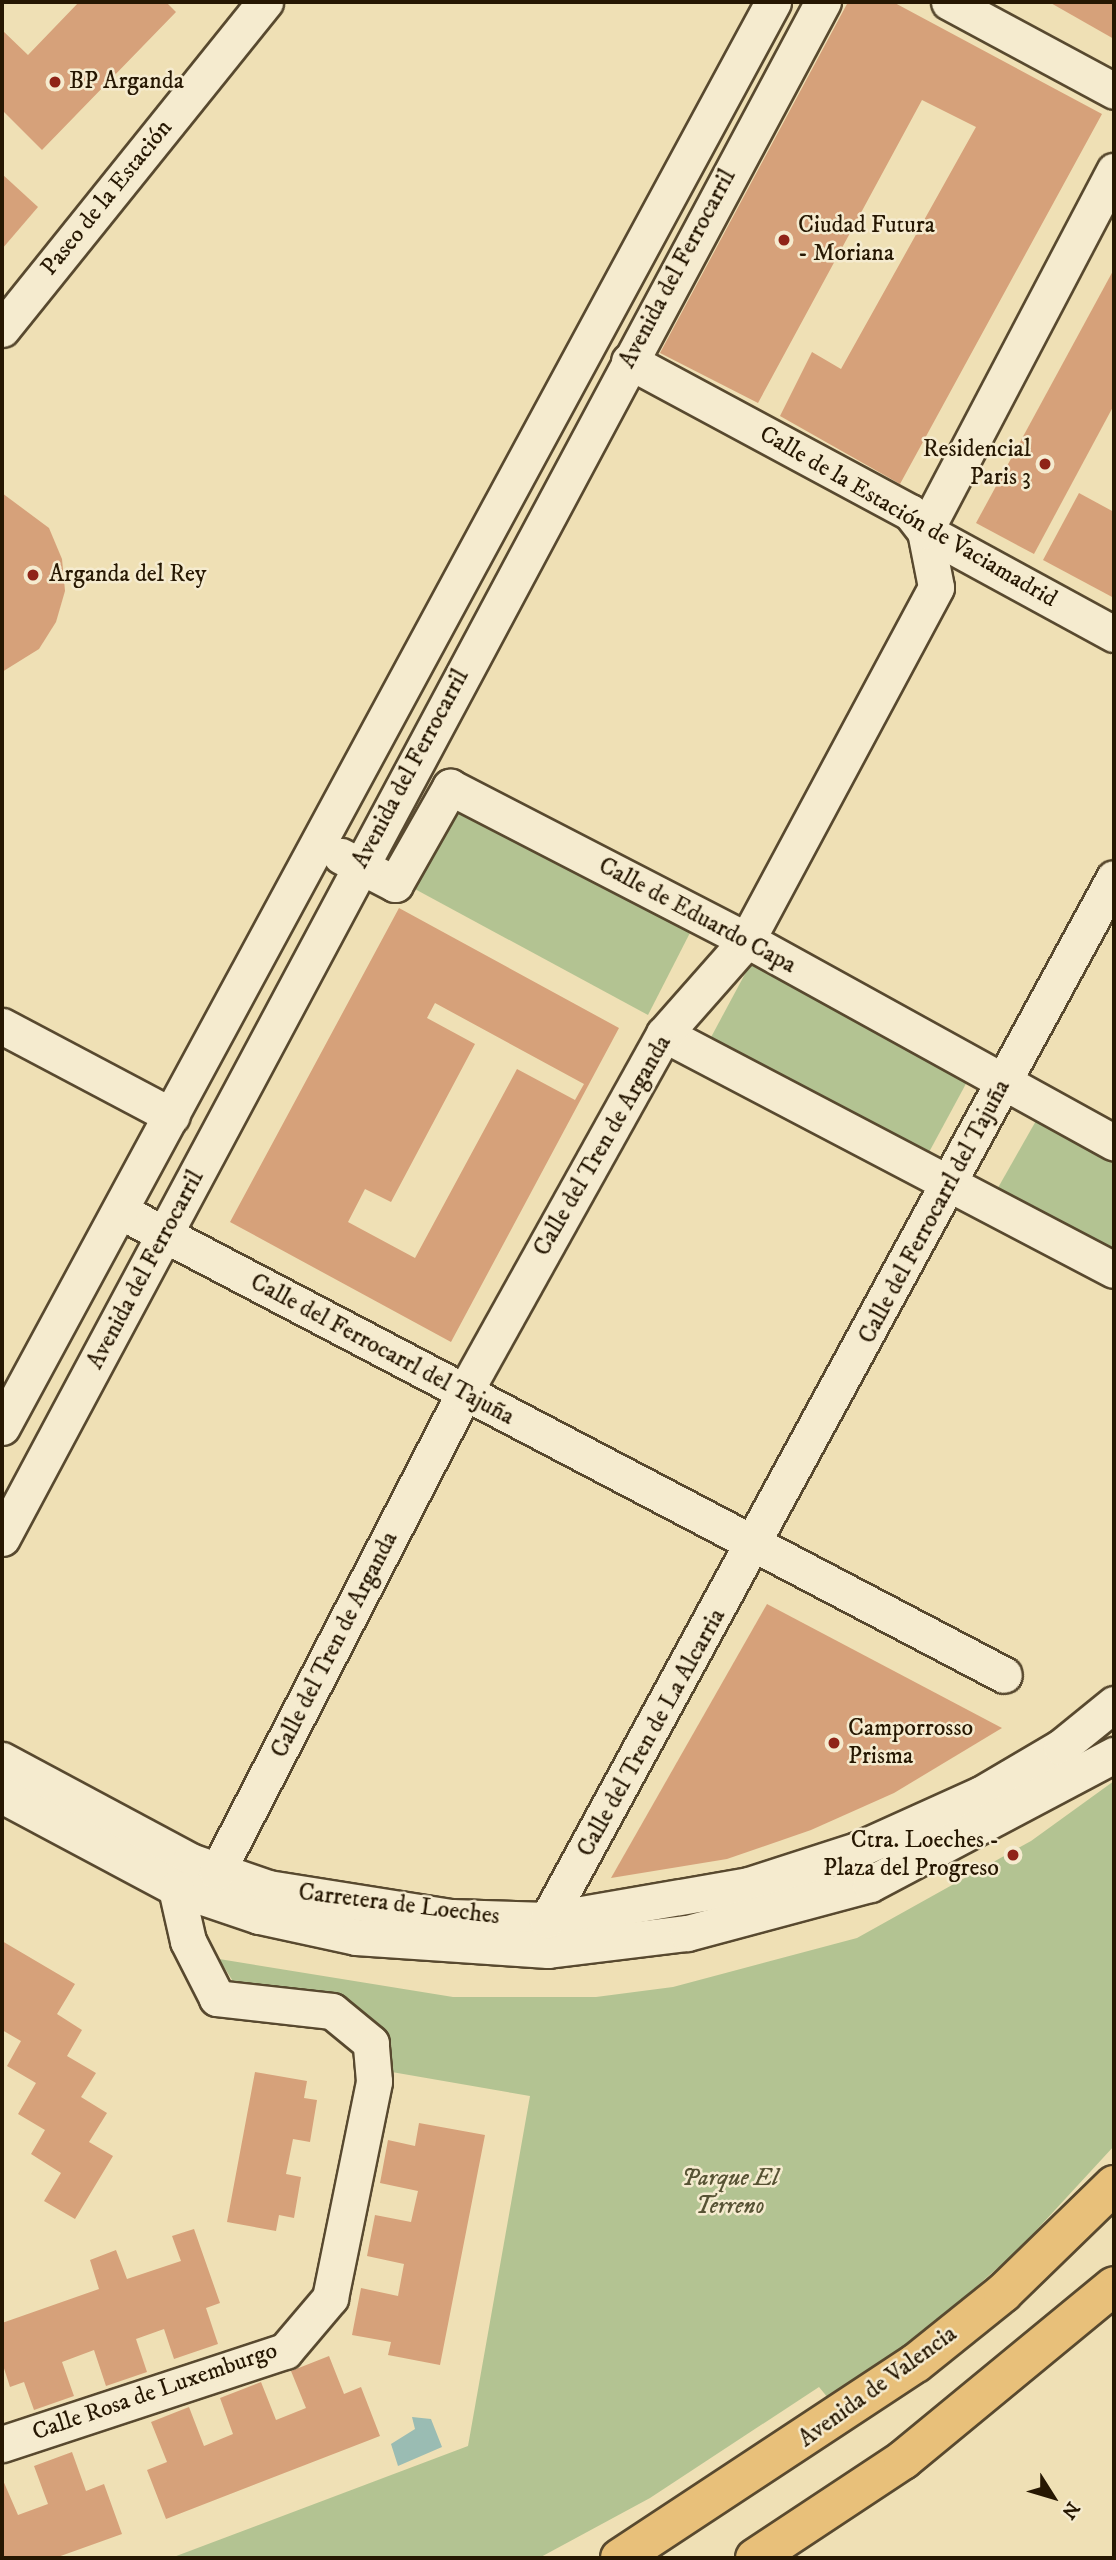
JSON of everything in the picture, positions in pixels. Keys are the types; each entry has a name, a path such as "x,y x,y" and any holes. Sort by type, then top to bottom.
{"highway":[{"name":"Avenida de Valencia","path":"620,2558 916,2363 1003,2292 1114,2186"},
{"path":"755,2558 903,2460 1114,2286"}],"street":[{"name":"Paseo de la Estación","path":"2,329 265,2"},
{"name":"Avenida del Ferrocarril","path":"2,1427 320,845 585,339 773,2"},
{"name":"Avenida del Ferrocarril","path":"2,1538 823,2"},
{"path":"949,2 1103,85"},
{"path":"925,531 1114,171"},
{"name":"Calle de la Estación de Vaciamadrid","path":"629,361 910,512 925,531 1114,634"},
{"name":"Calle del Tren de Arganda","path":"218,1872 463,1395 664,1034 747,940 936,587 925,531"},
{"name":"Calle de Eduardo Capa","path":"320,845 396,884 450,786 747,940 1002,1087 1114,1143"},
{"name":"Calle del Ferrocarrl del Tajuña","path":"120,1211 463,1395 763,1550 951,1183 1114,878"},
{"path":"2,1026 172,1116"},
{"path":"664,1034 1114,1270"},
{"path":"763,1550 1004,1675"},
{"name":"Calle del Tren de La Alcarria","path":"547,1920 763,1550"},
{"name":"Carretera de Loeches","path":"2,1759 218,1872 360,1906 547,1920 749,1885 857,1850 981,1794 1061,1747 1114,1704"},
{"name":"Carretera de Loeches","path":"2,1795 176,1888 259,1916 356,1937 548,1950 687,1933 870,1884 1114,1755"},
{"name":"Calle Rosa de Luxemburgo","path":"2,2444 285,2351 330,2298 374,2081 371,2043 332,2011 217,1997 188,1941 176,1888"}],"green space":[{"path":"460,800 694,925 648,1015 413,888"},
{"path":"753,959 968,1080 928,1154 709,1041"},
{"path":"1041,1112 1114,1150 1114,1257 995,1193"},
{"name":"Parque El Terreno","path":"1114,1781 1114,2146 1019,2249 909,2346 833,2404 819,2387 650,2498 539,2558 171,2558 468,2446 530,2096 386,2071 380,2033 356,2007 234,1983 219,1959 453,1997 596,1997 673,1987 857,1938 1031,1841"}],"water":[{"path":"412,2417 431,2419 442,2447 398,2466 391,2444 415,2429"}],"building":[{"name":"BP Arganda","path":"79,2 166,2 176,12 42,150 2,110 2,30 28,55"},
{"name":"Ciudad Futura - Moriana","path":"848,2 893,2 1102,114 900,484 780,416 812,352 841,369 976,127 922,100 758,403 660,353"},
{"path":"1049,2 1114,2 1114,39"},
{"path":"2,174 38,207 2,249"},
{"name":"Residencial Paris 3","path":"1114,269 1114,405 1034,554 976,523"},
{"name":"Arganda del Rey","path":"2,493 49,528 62,559 65,591 56,622 39,649 2,672"},
{"name":"Residencial Paris 3","path":"1079,493 1114,512 1114,598 1043,560"},
{"path":"399,908 619,1028 451,1342 230,1222","holes":["435,1003 584,1084 575,1100 517,1069 415,1258 348,1222 365,1189 391,1202 475,1044 427,1018"]},
{"name":"Camporrosso Prisma","path":"767,1604 1002,1728 894,1793 811,1830 727,1859 611,1878"},
{"path":"2,1941 75,1984 57,2014 82,2030 67,2056 96,2073 81,2097 107,2113 89,2142 113,2156 75,2219 44,2201 61,2173 31,2154 45,2130 18,2114 36,2083 7,2066 21,2041 2,2030"},
{"path":"255,2072 307,2081 304,2098 317,2100 310,2142 293,2139 286,2174 301,2177 294,2218 279,2215 276,2231 227,2222"},
{"path":"419,2123 485,2135 440,2365 388,2355 391,2342 352,2335 361,2288 398,2296 404,2264 367,2256 375,2215 411,2222 418,2191 380,2183 388,2140 415,2146"},
{"path":"194,2229 220,2303 206,2308 218,2344 174,2359 164,2329 136,2339 147,2372 106,2386 94,2350 62,2362 74,2396 34,2410 24,2382 10,2387 2,2362 2,2323 99,2289 90,2260 116,2250 127,2279 181,2261 172,2236"},
{"path":"329,2356 344,2394 361,2387 380,2436 166,2519 147,2470 167,2462 151,2422 189,2407 204,2446 233,2434 220,2398 261,2382 276,2420 306,2408 291,2371"},
{"path":"72,2452 86,2491 104,2484 122,2534 55,2558 2,2558 2,2478 18,2515 48,2504 34,2466"}],"place":[{"name":"BP Arganda","path":"55,82"},
{"name":"Ciudad Futura - Moriana","path":"784,240"},
{"name":"Residencial Paris 3","path":"1045,464"},
{"name":"Arganda del Rey","path":"33,575"},
{"name":"Camporrosso Prisma","path":"834,1743"},
{"name":"Ctra. Loeches - Plaza del Progreso","path":"1013,1855"}]}
